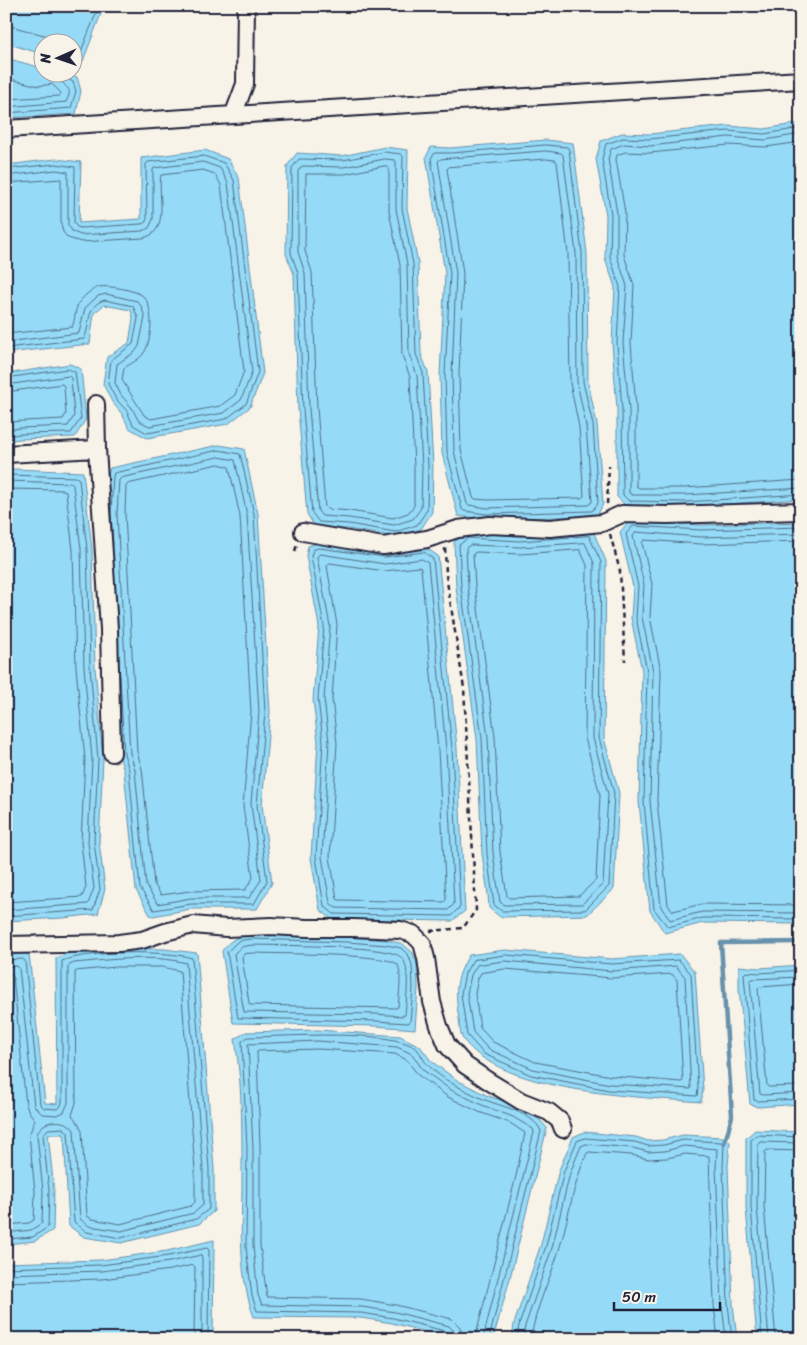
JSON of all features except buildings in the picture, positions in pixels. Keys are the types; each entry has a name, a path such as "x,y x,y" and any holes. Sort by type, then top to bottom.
{"lane":[{"path":"234,114 245,84 246,6"},
{"path":"6,128 801,80"},
{"path":"96,404 108,629 112,753"},
{"path":"6,454 97,450"},
{"path":"304,532 383,546 427,538 458,529 490,525 550,528 602,523 622,514 667,515 801,511"},
{"path":"6,945 119,943 142,940 193,925 226,928 271,926 400,930 412,934 422,942 432,1002 438,1026 447,1046 466,1066 490,1082 521,1101 549,1112 560,1121 562,1129"}],"path":[{"path":"608,466 607,520 620,571 625,661"},
{"path":"417,938 426,932 462,928 476,910 464,688 446,575 445,533"}],"water":[{"path":"6,6 104,6 83,61 82,32 32,32 32,51 6,43"},
{"path":"6,58 32,65 32,82 78,82 81,91 76,114 6,118"},
{"path":"801,123 801,499 686,507 626,506 617,497 617,409 612,343 615,287 605,258 606,215 596,159 601,141 622,133 649,134 728,126 764,129"},
{"path":"546,140 573,143 587,253 588,382 597,424 603,504 597,516 486,519 458,516 442,453 440,375 445,273 426,157 431,147 450,148"},
{"path":"385,147 408,150 407,208 418,263 421,354 428,372 433,466 432,512 421,529 395,537 348,529 315,527 307,514 298,409 294,274 286,254 287,166 297,153 342,156"},
{"path":"205,150 228,159 239,178 263,373 250,407 228,424 147,438 129,428 103,384 107,357 129,343 133,318 131,310 104,305 94,313 90,344 6,353 6,165 56,159 81,162 79,223 141,219 141,158"},
{"path":"70,364 81,369 86,419 75,437 6,441 6,374"},
{"path":"219,445 244,449 258,514 270,712 262,805 272,883 257,909 191,909 153,916 150,915 136,890 124,771 119,755 106,513 108,475 110,468"},
{"path":"6,470 83,472 92,549 95,667 103,759 99,842 105,889 98,914 6,921"},
{"path":"629,521 701,525 801,522 801,924 703,923 665,933 650,911 639,802 642,671 631,618 633,587 620,532"},
{"path":"593,531 606,561 604,738 619,793 614,889 587,915 500,917 489,908 482,854 477,739 456,587 454,542 466,533 520,536"},
{"path":"318,543 425,547 438,556 457,748 465,911 452,921 332,919 320,910 311,858 318,742 313,700 319,626 306,556 308,546"},
{"path":"252,934 347,937 387,940 403,944 413,953 417,964 418,988 415,1029 376,1026 233,1023 222,951 235,939"},
{"path":"115,948 164,949 197,953 214,1169 214,1211 199,1224 121,1243 84,1237 69,1226 64,1134 48,1134 54,1190 53,1230 35,1241 6,1244 6,955 29,954 45,1103 57,1104 56,958 72,952"},
{"path":"505,950 612,959 680,954 695,972 703,1090 701,1102 643,1098 573,1089 508,1071 482,1057 463,1039 460,1030 457,1004 459,976 469,955"},
{"path":"801,965 801,1104 757,1107 750,1104 739,989 739,966 759,968"},
{"path":"318,1030 400,1036 420,1046 431,1061 457,1080 486,1095 518,1106 540,1120 547,1128 493,1339 452,1339 392,1323 361,1318 254,1317 243,1271 241,1224 242,1115 235,1039 246,1032"},
{"path":"755,1130 801,1132 801,1339 757,1339 746,1207 746,1138"},
{"path":"584,1132 636,1137 648,1141 663,1140 683,1135 723,1137 730,1142 728,1166 733,1304 737,1339 512,1339 514,1324 541,1244 559,1170 573,1137"},
{"path":"214,1240 213,1339 6,1339 6,1263 101,1260 167,1251"}],"waterway":[{"path":"724,1143 732,1116 721,943 801,942"}]}
